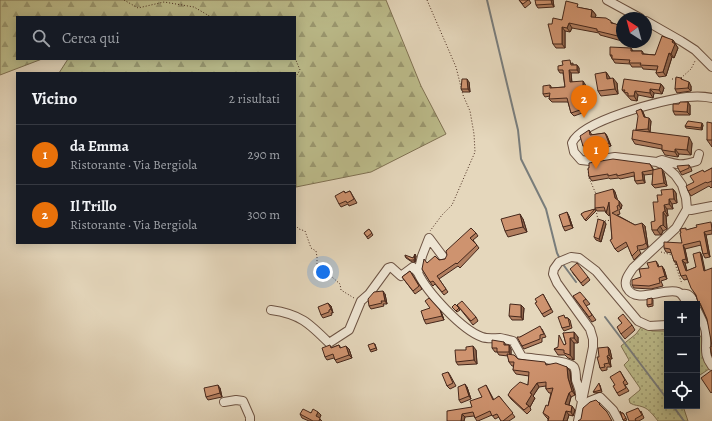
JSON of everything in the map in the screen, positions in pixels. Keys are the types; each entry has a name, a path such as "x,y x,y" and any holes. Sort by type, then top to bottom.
{"street":[{"path":"607,0 629,12"},
{"path":"652,24 682,41 698,53 712,67"},
{"path":"693,301 687,294 678,292 669,291 641,296 633,294 627,289 625,283 628,275 676,228 687,209 682,184 675,175 665,166 656,162 615,157 586,161 581,160 575,155 572,148 573,140 579,134 608,119 648,105 675,99 698,96 712,98"},
{"path":"656,162 662,160 684,165 697,161 699,154"},
{"path":"687,209 691,210 712,206"},
{"path":"429,238 444,258"},
{"path":"418,273 422,256 429,238"},
{"path":"578,421 593,347 593,339 590,329 553,274 554,269 562,261 571,257 579,258 596,271 638,321 649,326 664,325"},
{"path":"271,310 298,316 311,325 329,343 349,330 359,309 361,301 369,294 389,267 391,267 400,276 414,268 428,290 459,322 473,333 483,338 502,338 513,341 523,358 561,362 573,367 581,392 579,403 580,408"},
{"path":"682,294 686,301"},
{"path":"700,318 706,334 706,355 712,366"},
{"path":"580,408 590,401 600,397 614,410 619,421"},
{"path":"224,402 236,400 243,401 250,417 250,421"}],"path":[{"path":"124,0 138,8 164,2 194,7 208,16"},
{"path":"427,0 456,67 463,95 470,111 475,152 452,205 434,225 429,238"},
{"path":"672,79 680,78 691,69 698,53"},
{"path":"296,60 300,70 296,76"},
{"path":"586,161 589,178 596,194 596,200"},
{"path":"596,206 597,220 607,222 612,219"},
{"path":"296,225 305,231 311,248 316,251 316,274 332,277 340,284 341,290 351,297 361,301"},
{"path":"657,247 660,252 672,255 682,284"}],"green space":[{"path":"0,0 386,0 421,86 446,134 371,172 296,187 296,72 60,72 67,60 296,60 296,16 16,16 16,60 39,60 0,75"},
{"path":"642,326 652,331 664,331 664,409 684,409 688,421 658,421 645,408 630,403 629,399 640,390 640,388 624,365 629,360 621,346 636,334"},
{"path":"700,337 709,369 700,375"}],"building":[{"path":"519,0 528,0 523,4"},
{"path":"535,0 551,0 552,4 536,5"},
{"path":"566,1 578,4 577,7 592,10 591,17 606,18 611,21 611,23 616,24 616,36 597,31 597,29 569,23 567,28 562,27 562,44 553,44 548,24 552,24 553,18 562,20"},
{"path":"662,36 673,40 672,42 675,44 671,54 669,53 663,72 656,73 658,66 640,65 641,63 629,63 630,60 612,59 612,55 610,55 610,47 631,48 631,51 642,51 642,54 655,55"},
{"path":"570,60 571,65 577,65 577,70 569,70 570,82 583,81 583,87 577,88 583,109 571,113 567,98 549,99 550,93 543,94 543,86 550,85 550,88 565,87 563,70 558,70 558,66 563,65 562,61"},
{"path":"606,72 607,79 613,78 615,89 598,91 595,74"},
{"path":"676,77 689,82 688,88 675,89"},
{"path":"462,79 467,79 468,89 461,89"},
{"path":"624,79 661,84 659,90 650,89 650,93 635,91 634,96 628,96 628,93 624,92 625,90 622,90"},
{"path":"680,102 688,102 687,112 673,111 673,104 679,104"},
{"path":"641,109 644,117 649,118 648,129 636,130 638,116 636,111"},
{"path":"688,121 702,123 701,128 685,126"},
{"path":"707,122 712,123 712,140 707,140"},
{"path":"589,130 590,135 605,133 609,143 603,145 601,141 598,142 597,140 583,146 580,136"},
{"path":"633,130 689,137 687,150 675,149 675,152 662,150 662,145 632,139"},
{"path":"613,159 650,164 653,170 642,172 643,180 635,181 634,172 617,176 617,174 608,176 608,174 589,177 589,163"},
{"path":"689,165 689,168 680,172 677,166"},
{"path":"712,168 712,181 706,182 688,191 686,186 694,182 690,176"},
{"path":"662,169 664,183 652,185 653,170"},
{"path":"613,189 615,198 619,201 619,205 617,206 618,210 612,213 635,225 642,223 646,243 637,246 638,250 632,256 626,242 615,249 610,240 612,239 609,202 606,213 604,207 595,208 595,194"},
{"path":"673,189 674,199 669,199 669,204 664,205 665,211 663,212 663,225 657,230 652,230 651,222 655,221 653,202 658,202 657,195 662,195 661,190"},
{"path":"344,191 345,193 350,191 354,199 347,203 346,201 339,204 335,196"},
{"path":"595,209 585,220 581,214 584,212"},
{"path":"567,212 571,225 563,227 559,215"},
{"path":"520,214 523,227 505,231 501,219"},
{"path":"598,219 604,221 599,239 594,237"},
{"path":"711,222 712,230 704,232 708,253 703,254 700,241 683,245 686,259 682,260 686,271 696,267 693,254 700,252 704,271 712,268 712,346 707,319 700,301 698,301 686,275 681,276 670,249 664,248 664,242 682,243 680,229 686,228 686,230 697,227 696,225"},
{"path":"471,228 476,233 470,238 477,245 457,264 456,263 437,276 446,289 442,292 433,281 430,282 422,269 424,259 427,263 435,256 439,260 445,259 447,255 446,251"},
{"path":"369,229 372,233 367,237 364,233"},
{"path":"415,254 414,260 410,260 405,256 413,258"},
{"path":"656,261 658,267 662,266 665,276 659,278 660,283 649,286 632,285 632,280 641,277 639,269 649,268 647,263"},
{"path":"577,263 588,277 581,283 570,269"},
{"path":"410,271 419,286 413,291 402,277"},
{"path":"383,291 385,301 369,306 368,299 374,292"},
{"path":"580,292 586,299 583,301 592,315 589,317 573,296"},
{"path":"543,294 551,309 542,314 535,303 537,302 535,299"},
{"path":"429,298 440,310 442,316 424,320 421,311 430,308 425,301"},
{"path":"652,298 652,304 647,305 647,299"},
{"path":"462,301 476,317 471,321 457,305"},
{"path":"328,303 331,309 329,312 321,315 318,307"},
{"path":"455,304 459,308 456,311 452,307"},
{"path":"510,304 521,305 521,317 509,316"},
{"path":"623,314 632,325 621,334 617,327 622,323 618,318"},
{"path":"564,315 565,318 568,318 570,326 562,328 558,317"},
{"path":"540,326 544,334 540,335 540,339 522,346 517,337 520,337"},
{"path":"574,332 574,338 570,338 570,355 564,353 564,350 554,349 558,347 559,335 564,345 566,344 563,333"},
{"path":"492,340 504,342 504,345 509,345 509,352 497,352 497,348 492,348"},
{"path":"374,343 376,348 370,350 368,345"},
{"path":"330,345 331,348 339,345 340,348 346,346 349,355 335,360 333,354 325,357 322,348"},
{"path":"473,346 474,360 456,362 455,350 466,350 466,347"},
{"path":"608,347 609,355 607,356 609,363 604,364 605,367 600,368 597,357 599,357 598,348"},
{"path":"507,354 514,355 518,359 545,362 546,365 556,363 567,367 568,378 572,391 569,393 565,404 572,406 571,412 566,411 563,421 548,421 549,417 543,413 546,405 548,406 553,388 546,389 546,382 537,383 530,393 532,394 526,404 529,406 524,410 508,395 520,382 528,385 529,372 513,370 514,362 509,362"},
{"path":"712,370 712,392 711,393 701,378"},
{"path":"620,371 625,380 623,382 626,388 617,393 613,386 615,385 610,377"},
{"path":"448,372 453,383 447,386 442,374"},
{"path":"599,383 601,390 593,392"},
{"path":"465,384 469,396 459,400 458,387"},
{"path":"218,385 220,393 206,397 204,388"},
{"path":"486,385 493,400 499,396 513,413 503,421 501,421 497,414 492,416 490,411 475,418 473,412 462,414 461,421 447,421 447,411 472,407 470,401 482,397 478,389"},
{"path":"596,400 607,412 612,421 578,421 581,419 583,408 590,402"},
{"path":"638,408 642,415 635,419 636,421 629,421 626,413"},
{"path":"303,409 311,413 313,409 318,412 316,416 320,418 319,421 313,421 300,414"},
{"path":"620,411 626,418 623,420"}],"waterway":[{"path":"487,0 518,130 521,159 546,209 557,253 560,259"},
{"path":"562,263 576,282"},
{"path":"605,317 664,395"},
{"path":"675,409 684,421"}],"place":[{"name":"Il Trillo","path":"584,118"},
{"name":"da Emma","path":"596,169"}]}
